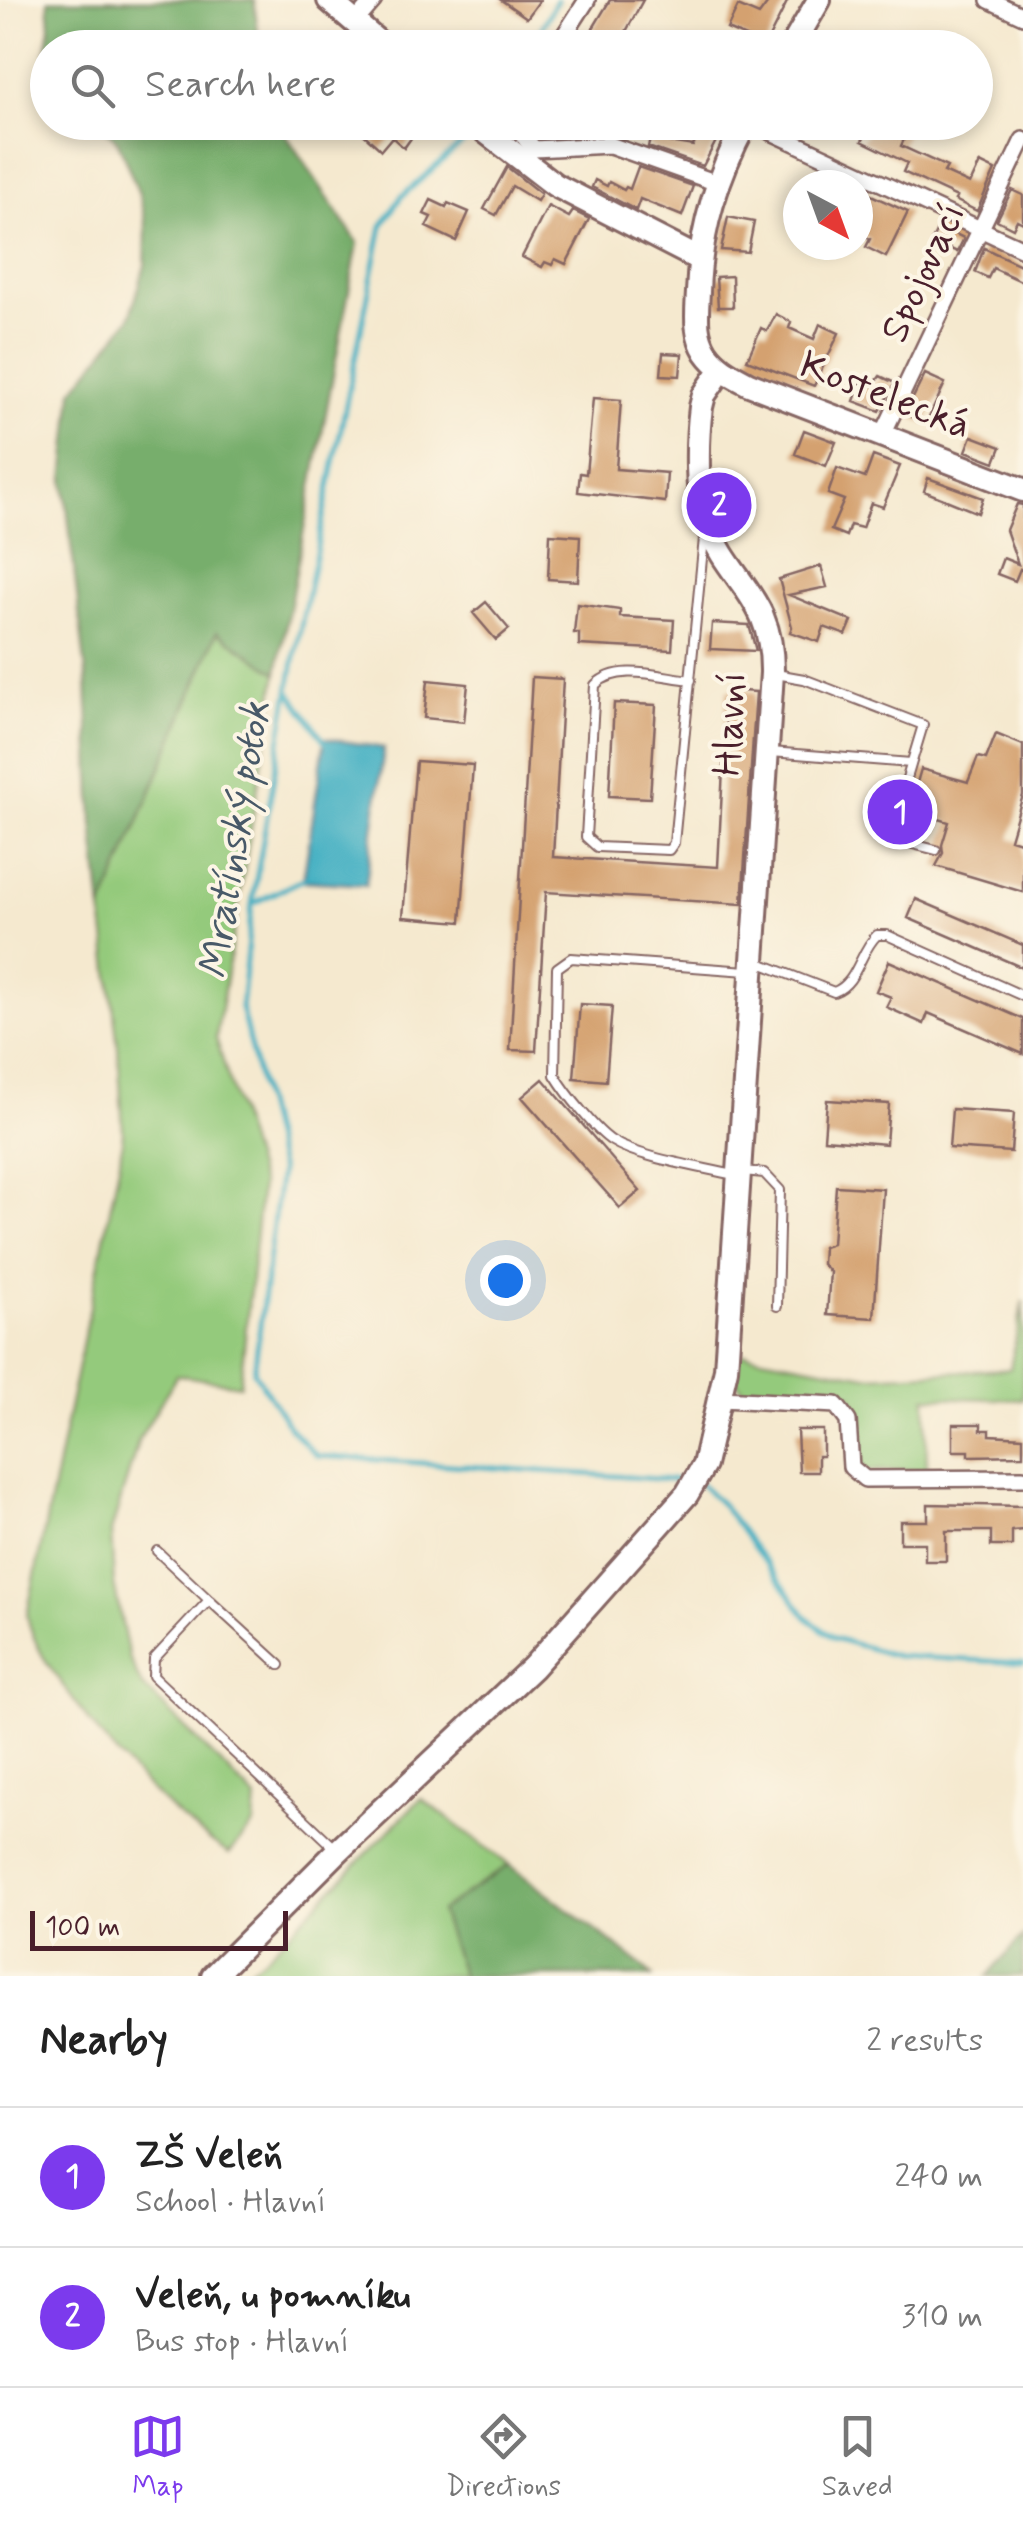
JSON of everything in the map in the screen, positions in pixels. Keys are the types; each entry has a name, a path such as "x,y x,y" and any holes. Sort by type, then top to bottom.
{"street":[{"path":"329,0 365,30"},
{"path":"356,22 374,0"},
{"path":"568,30 587,0"},
{"path":"801,30 819,0"},
{"path":"990,0 1023,16"},
{"path":"503,140 528,155 610,145 717,183"},
{"path":"521,140 528,155 555,185 699,259"},
{"path":"722,369 706,351 698,331 699,259 717,183 739,140"},
{"path":"787,140 1023,249"},
{"name":"Spojovací","path":"883,434 1023,140"},
{"name":"Kostelecká","path":"722,369 748,384 1023,490"},
{"name":"Hlavní","path":"214,1976 338,1851 533,1667 687,1494 704,1465 726,1369 772,673 771,640 761,610 706,523 702,504 700,419 704,395 722,369"},
{"path":"721,1399 836,1405 848,1421 851,1467 866,1479 1023,1478"}],"lane":[{"path":"691,680 617,672 594,685 586,836 590,844 668,850 674,843 691,680 706,523"},
{"path":"772,673 804,679 922,726 895,818 896,840 936,850"},
{"path":"767,752 911,763"},
{"path":"777,1306 780,1190 764,1173 738,1174 629,1149 609,1140 555,1075 557,968 571,958 752,966 834,992 850,982 870,942 877,935 886,935 1023,996"},
{"path":"157,1551 280,1665"},
{"path":"209,1600 154,1659 153,1676 338,1851"}],"green space":[{"path":"48,0 254,0 258,30 50,30"},
{"path":"289,140 358,243 277,673 217,632 102,910 93,824 87,683 64,480 73,391 130,318 145,265 146,225 139,194 118,142"},
{"path":"218,631 277,673 216,1038 261,1185 240,1385 177,1375 139,1439 111,1532 114,1584 129,1657 141,1684 256,1799 254,1824 229,1854 161,1800 101,1736 47,1663 27,1615 123,1132 118,1047 102,910"},
{"path":"1023,1301 1023,1400 926,1397 927,1470 865,1471 857,1461 852,1395 746,1393 731,1375 738,1356 745,1354 867,1376 1010,1369"},
{"path":"421,1798 509,1865 441,1911 462,1976 242,1976 267,1955"},
{"path":"509,1865 653,1976 462,1976 440,1911"},
{"path":"1023,1936 1023,1976 987,1976"}],"water":[{"path":"325,738 384,748 366,885 303,881"}],"building":[{"path":"501,0 540,0 527,18"},
{"path":"610,0 643,0 627,30 592,30"},
{"path":"770,0 788,0 773,30 727,29 738,6 759,15"},
{"path":"370,140 389,140 381,150"},
{"path":"650,140 693,146 696,140 717,140 703,166 648,147"},
{"path":"904,140 901,146 947,167 944,172 970,184 980,163 995,170 977,211 955,200 957,197 903,172 907,163 862,141"},
{"path":"507,167 541,194 537,201 512,186 496,215 484,209"},
{"path":"638,167 693,186 682,216 640,199 636,210 592,187 595,180 630,189"},
{"path":"1012,190 1023,195 1023,223 1017,220 1013,228 997,220"},
{"path":"873,196 908,212 886,257 873,250"},
{"path":"431,200 469,212 456,241 426,227 431,217 424,214"},
{"path":"548,206 569,217 573,211 589,219 566,264 555,259 552,265 545,262 542,267 522,257"},
{"path":"728,217 754,222 748,252 721,250"},
{"path":"939,226 964,238 957,252 932,240"},
{"path":"984,248 1023,266 1023,282 993,268 988,278 975,272"},
{"path":"732,276 733,307 718,307 716,277"},
{"path":"776,314 791,322 789,328 814,339 820,324 839,333 814,386 747,360 761,328 767,331"},
{"path":"663,353 682,354 680,376 661,375"},
{"path":"925,374 945,383 926,424 905,414"},
{"path":"880,376 895,383 880,411 854,401 861,382 873,386"},
{"path":"593,398 621,400 616,469 667,473 665,502 578,492 580,473 586,474"},
{"path":"804,430 836,442 826,466 795,454"},
{"path":"972,436 1001,447 995,462 966,451"},
{"path":"873,456 900,466 883,507 871,503 862,528 850,525 846,536 831,530 844,500 828,494 837,468 865,478"},
{"path":"928,478 983,498 978,513 924,491"},
{"path":"1017,504 1023,505 1023,571 1020,569 1015,581 997,574 1003,558 1018,564 1006,530"},
{"path":"550,534 580,536 578,581 548,579"},
{"path":"821,566 827,587 789,595 852,621 846,635 824,627 819,642 790,632 779,579"},
{"path":"486,602 509,629 496,640 473,613"},
{"path":"577,604 620,610 620,617 674,620 672,650 579,645 579,633 574,633"},
{"path":"712,623 749,625 756,651 710,649"},
{"path":"532,677 563,679 553,857 718,867 727,690 756,692 742,904 546,892 536,1051 510,1050"},
{"path":"428,680 468,684 464,722 424,718"},
{"path":"614,703 656,705 650,798 609,796"},
{"path":"996,734 1023,745 1023,795 1010,839 1023,843 1023,892 936,866 943,853 949,822 909,810 921,769 968,782 978,757 986,759"},
{"path":"416,761 473,765 461,922 403,917"},
{"path":"916,899 1023,945 1023,968 908,918"},
{"path":"889,961 1023,1019 1023,1054 928,1013 924,1024 886,1007 891,997 876,991"},
{"path":"580,1004 612,1006 606,1081 574,1078"},
{"path":"543,1079 640,1191 620,1208 522,1097"},
{"path":"827,1100 889,1104 886,1144 824,1139"},
{"path":"952,1109 1014,1113 1011,1152 949,1148"},
{"path":"836,1186 883,1189 874,1318 827,1315 830,1272 822,1264 823,1247 832,1244"},
{"path":"953,1424 981,1424 981,1430 990,1430 990,1435 1023,1437 1023,1455 969,1456 969,1451 953,1451"},
{"path":"797,1430 823,1430 823,1456 818,1456 818,1472 799,1472"},
{"path":"928,1504 1023,1506 1023,1530 1012,1531 1012,1546 991,1546 991,1531 946,1531 946,1561 925,1561 925,1543 900,1543 900,1521 928,1521"}],"waterway":[{"name":"Mratínský potok","path":"541,30 557,0"},
{"name":"Mratínský potok","path":"466,140 401,197 382,226 294,661 252,904 241,1007 280,1171 254,1372 291,1429 317,1456 688,1481"},
{"path":"290,692 325,742"},
{"path":"252,904 304,879"},
{"name":"Mratínský potok","path":"699,1483 723,1506 808,1619 834,1638 896,1656 1023,1663"}],"place":[{"name":"Veleň, u pomníku","path":"719,505"},
{"name":"ZŠ Veleň","path":"900,812"}]}
